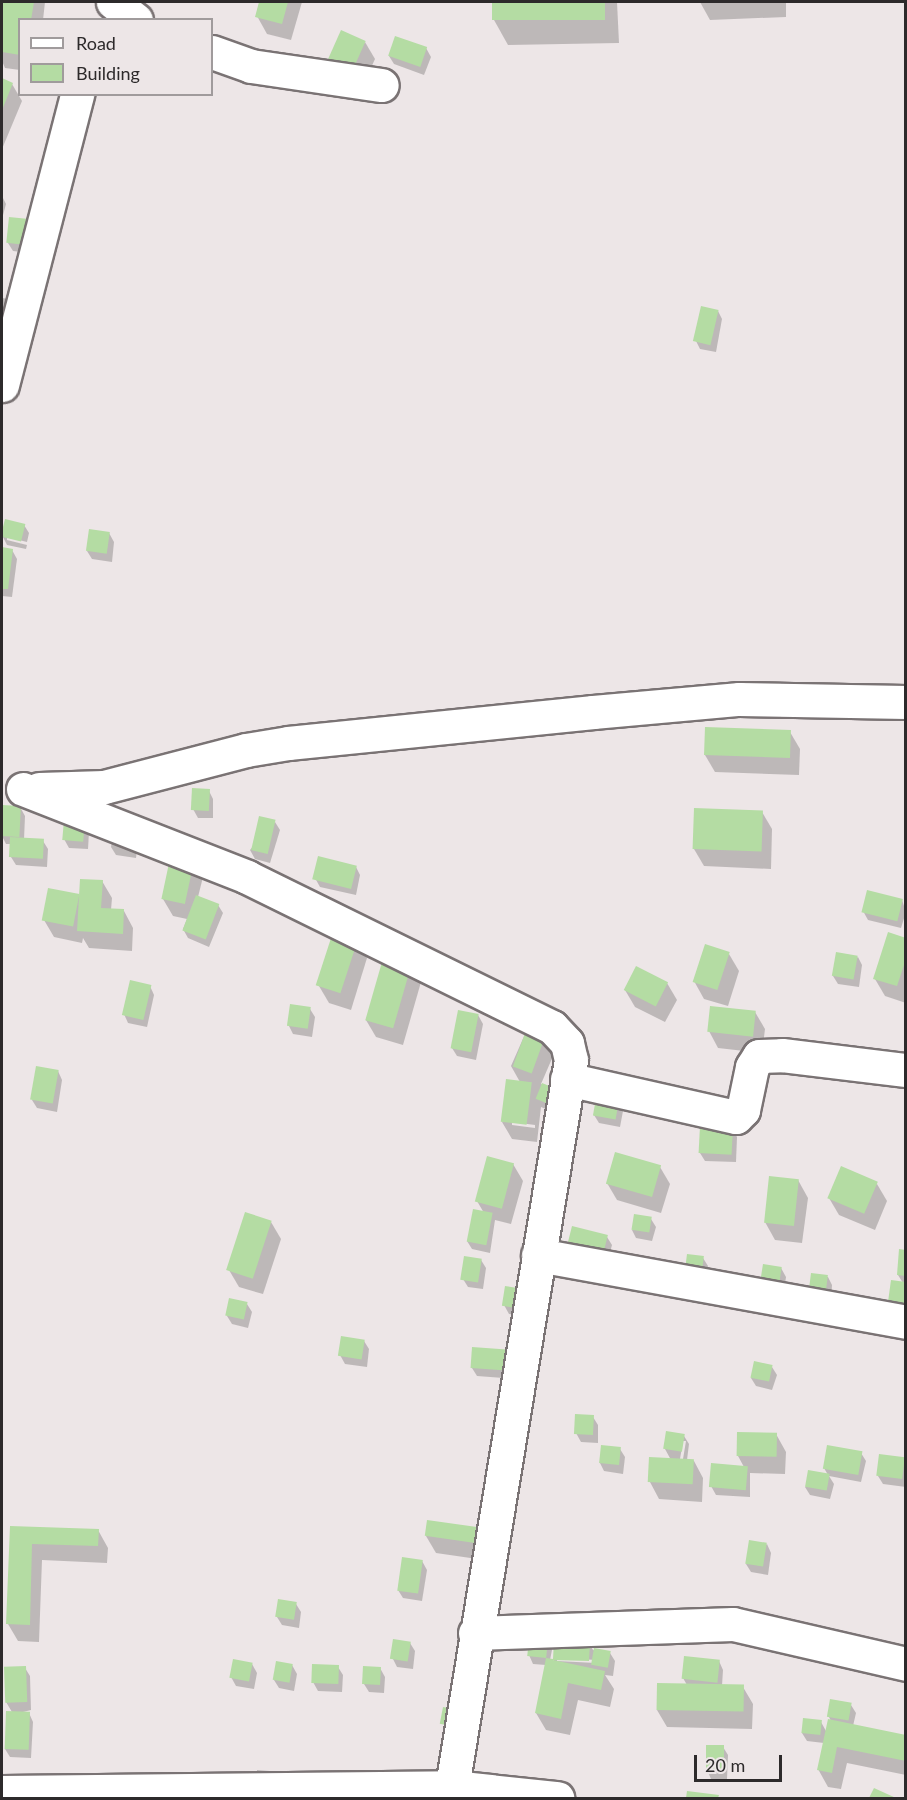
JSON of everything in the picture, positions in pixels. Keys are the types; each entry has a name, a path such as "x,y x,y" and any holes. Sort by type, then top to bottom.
{"street":[{"path":"96,18 100,2"},
{"path":"113,2 133,18"},
{"path":"213,52 251,66 382,85"},
{"path":"2,386 75,96"},
{"path":"12,788 104,787 246,750 288,743 593,712 740,699 906,702"},
{"path":"12,788 247,877 552,1027 567,1043 571,1060 475,1633 452,1787"},
{"path":"567,1079 736,1117 743,1110 752,1067 759,1056 783,1055 906,1070"},
{"path":"538,1255 906,1322"},
{"path":"475,1633 733,1624 906,1664"},
{"path":"2,1792 343,1794 452,1787 557,1798"}],"building":[{"path":"2,2 34,2 31,18 18,18 18,55 2,52"},
{"path":"259,2 288,2 282,24 255,17"},
{"path":"492,2 605,2 605,20 492,20"},
{"path":"341,30 366,41 350,76 326,65"},
{"path":"395,36 427,47 420,67 388,56"},
{"path":"2,78 13,83 2,110"},
{"path":"9,217 29,219 26,245 6,243"},
{"path":"701,306 719,310 710,345 693,341"},
{"path":"5,519 25,524 21,542 2,537"},
{"path":"89,529 110,532 107,554 86,551"},
{"path":"2,547 13,549 8,589 2,589"},
{"path":"705,727 791,730 790,758 704,755"},
{"path":"192,788 210,789 209,811 191,810"},
{"path":"2,805 21,806 19,837 2,836"},
{"path":"694,808 763,810 762,851 693,849"},
{"path":"259,816 276,820 268,854 251,850"},
{"path":"64,820 85,822 83,842 62,840"},
{"path":"10,837 44,839 43,859 9,857"},
{"path":"172,849 195,854 185,904 161,899"},
{"path":"318,856 357,866 351,889 312,879"},
{"path":"80,879 103,880 101,908 124,909 123,934 77,931"},
{"path":"48,888 79,894 73,926 42,920"},
{"path":"867,890 903,899 897,921 861,912"},
{"path":"196,895 219,904 206,939 182,930"},
{"path":"333,932 358,940 340,993 316,985"},
{"path":"888,932 906,938 906,959 897,986 873,979"},
{"path":"705,944 730,952 717,990 693,982"},
{"path":"836,952 858,956 853,979 832,976"},
{"path":"384,955 412,963 393,1028 365,1020"},
{"path":"636,966 668,982 656,1006 624,990"},
{"path":"130,980 151,985 143,1020 122,1015"},
{"path":"290,1004 311,1007 308,1029 287,1026"},
{"path":"710,1006 756,1011 753,1037 707,1032"},
{"path":"458,1010 479,1014 471,1052 451,1048"},
{"path":"532,1014 551,1021 532,1073 513,1067"},
{"path":"36,1066 59,1070 53,1103 30,1099"},
{"path":"506,1079 532,1082 527,1125 501,1122"},
{"path":"599,1081 622,1085 616,1119 593,1115"},
{"path":"542,1083 562,1091 556,1107 536,1099"},
{"path":"700,1126 733,1128 732,1155 699,1153"},
{"path":"615,1152 661,1165 652,1197 606,1184"},
{"path":"487,1156 514,1163 502,1209 475,1201"},
{"path":"841,1166 878,1182 864,1214 827,1198"},
{"path":"769,1176 799,1179 794,1226 764,1223"},
{"path":"473,1209 493,1213 486,1245 467,1241"},
{"path":"245,1212 272,1221 253,1279 226,1270"},
{"path":"634,1214 652,1217 649,1233 631,1230"},
{"path":"572,1226 608,1235 602,1259 566,1250"},
{"path":"899,1249 906,1250 906,1276 897,1275"},
{"path":"687,1254 704,1256 701,1276 685,1274"},
{"path":"464,1256 482,1259 478,1283 460,1280"},
{"path":"763,1264 782,1267 778,1289 760,1286"},
{"path":"811,1273 828,1275 826,1292 809,1290"},
{"path":"891,1280 906,1282 906,1304 888,1302"},
{"path":"505,1286 524,1289 521,1309 502,1306"},
{"path":"229,1298 248,1302 244,1320 225,1316"},
{"path":"341,1336 365,1340 362,1360 338,1356"},
{"path":"472,1347 513,1350 511,1371 471,1368"},
{"path":"754,1361 773,1365 769,1382 750,1378"},
{"path":"575,1414 594,1415 593,1435 574,1434"},
{"path":"666,1431 685,1434 682,1452 663,1449"},
{"path":"737,1432 777,1433 777,1457 737,1456"},
{"path":"601,1445 621,1447 619,1465 599,1463"},
{"path":"827,1445 862,1451 858,1475 823,1469"},
{"path":"879,1454 905,1457 902,1479 876,1476"},
{"path":"649,1457 694,1459 693,1484 648,1482"},
{"path":"711,1463 748,1466 746,1490 709,1487"},
{"path":"808,1470 830,1474 827,1491 805,1487"},
{"path":"427,1520 491,1529 489,1545 425,1536"},
{"path":"10,1526 99,1529 98,1546 32,1544 30,1625 6,1624"},
{"path":"749,1540 767,1543 763,1567 745,1564"},
{"path":"402,1557 423,1560 418,1594 397,1591"},
{"path":"278,1599 297,1602 294,1620 275,1617"},
{"path":"393,1639 411,1642 408,1662 390,1659"},
{"path":"529,1639 548,1641 546,1658 527,1656"},
{"path":"554,1640 590,1642 589,1661 553,1660 605,1671 601,1690 568,1683 561,1719 535,1713 546,1658 553,1659"},
{"path":"594,1648 611,1651 608,1668 591,1665"},
{"path":"684,1656 720,1660 717,1683 682,1679"},
{"path":"233,1659 253,1663 249,1681 229,1678"},
{"path":"276,1661 293,1664 289,1683 273,1680"},
{"path":"312,1664 339,1665 338,1684 311,1683"},
{"path":"26,1666 27,1702 5,1703 4,1667"},
{"path":"363,1666 381,1667 380,1685 362,1684"},
{"path":"657,1683 744,1685 744,1712 657,1710"},
{"path":"830,1699 852,1703 849,1721 827,1717"},
{"path":"443,1707 469,1712 465,1729 440,1724"},
{"path":"6,1711 30,1712 29,1750 5,1749"},
{"path":"803,1718 822,1720 820,1735 801,1733"},
{"path":"828,1719 906,1735 906,1761 837,1747 832,1773 817,1770"},
{"path":"706,1745 724,1745 724,1771 706,1771"},
{"path":"874,1788 896,1798 869,1798"},
{"path":"687,1791 719,1795 718,1798 686,1798"}]}
